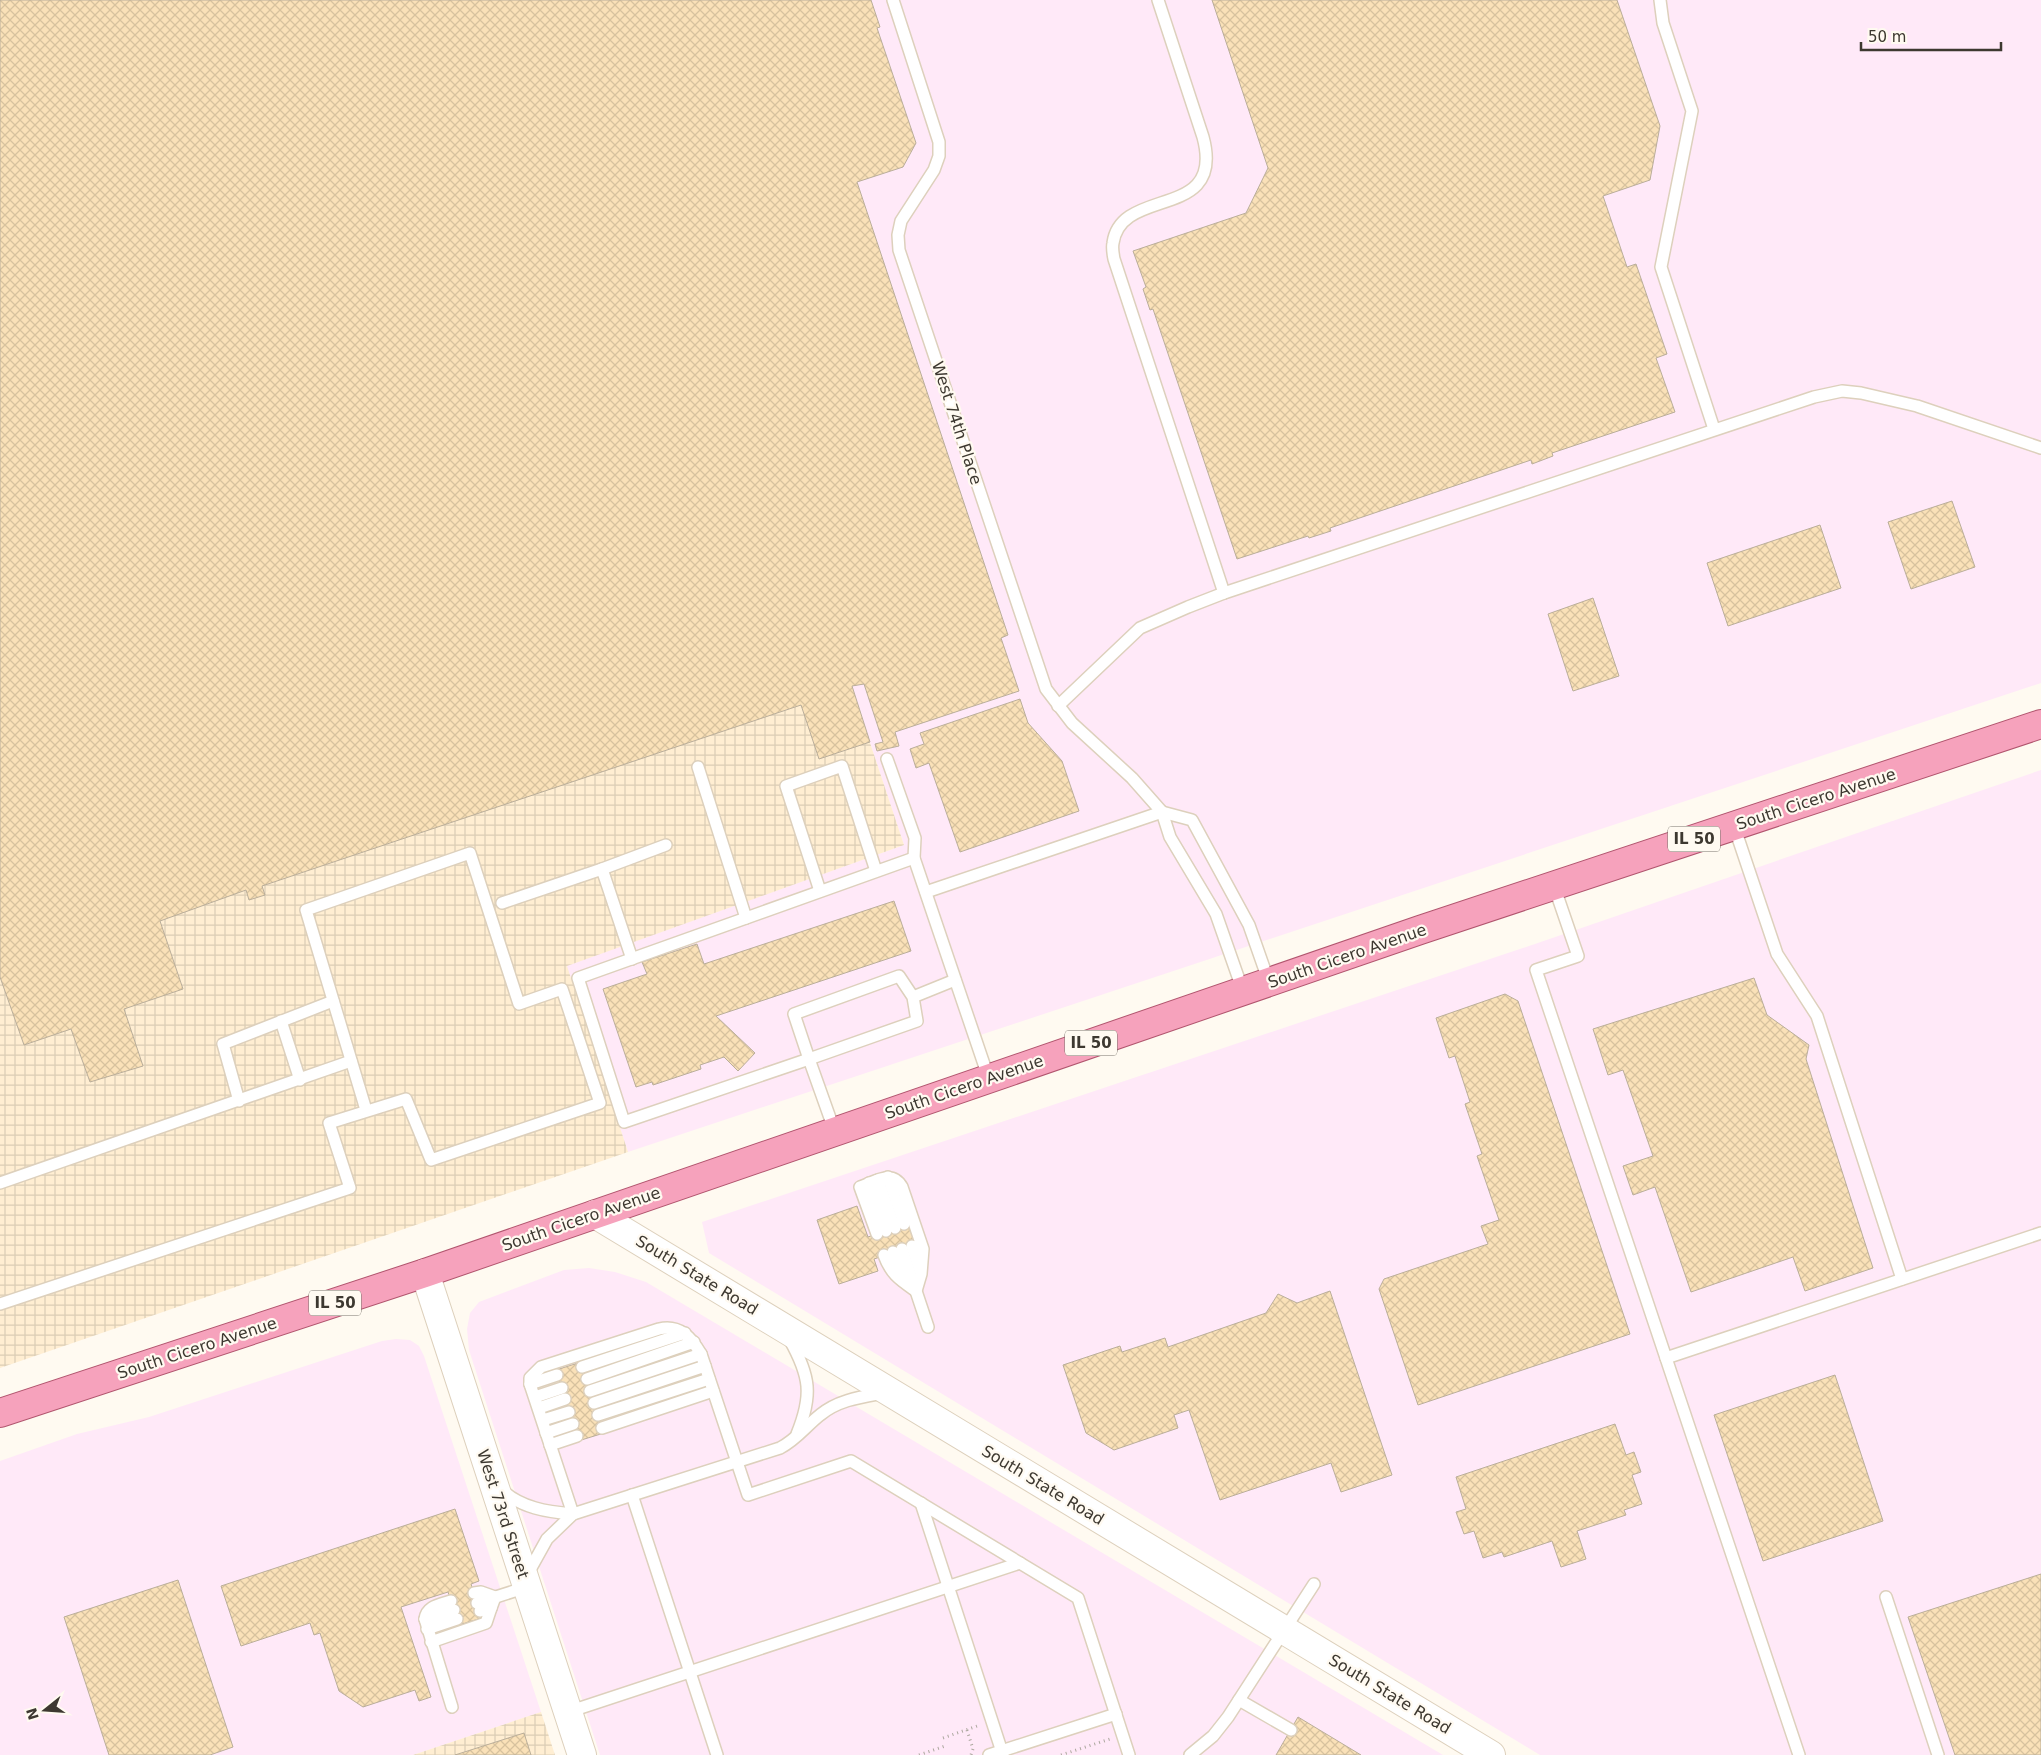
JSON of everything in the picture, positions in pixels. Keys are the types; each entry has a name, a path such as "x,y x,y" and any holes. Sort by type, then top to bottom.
{"main road":[{"name":"South Cicero Avenue","path":"0,1413 425,1273 1269,982 2041,724"}],"street":[{"name":"South State Road","path":"595,1214 1491,1755"},
{"name":"West 73rd Street","path":"425,1273 582,1755"}],"lane":[{"name":"West 74th Place","path":"893,0 939,142 939,156 934,170 901,221 898,235 899,250 1046,689 1072,723 1132,778 1162,812 1170,837 1216,914 1243,991"},
{"path":"1158,0 1208,154 1206,170 1197,184 1186,194 1144,208 1128,218 1117,230 1112,244 1114,259 1224,593"},
{"path":"1660,0 1663,22 1692,111 1661,267 1714,429"},
{"path":"1058,706 1140,628 1188,607 1224,593 1814,397 1842,391 1861,393 1917,406 2041,448"},
{"path":"887,759 915,838 914,858 989,1079"},
{"path":"820,891 786,786 795,782 842,766 876,871"},
{"path":"698,767 746,918"},
{"path":"926,892 1162,812 1192,820 1249,925 1269,982"},
{"path":"1734,826 1777,954 1816,1016 1902,1279"},
{"path":"502,903 666,846"},
{"path":"0,1304 350,1188 329,1123 366,1110 406,1099 431,1160 600,1102 562,989 519,1004 470,853 306,910 366,1110"},
{"path":"835,1132 809,1060 794,1014 899,976 913,998 917,1021 809,1060 624,1122 578,978 914,858"},
{"path":"602,869 632,959"},
{"path":"1554,886 1578,956 1536,970 1799,1755"},
{"path":"913,998 955,980"},
{"path":"239,1101 223,1044 333,1001"},
{"path":"281,1021 300,1080"},
{"path":"0,1183 351,1061"},
{"path":"874,1182 893,1177 902,1187 923,1248 921,1274 916,1291"},
{"path":"874,1182 890,1229 874,1182"},
{"path":"1666,1358 2041,1233"},
{"path":"898,1251 921,1274"},
{"path":"898,1251 890,1270 916,1291"},
{"path":"898,1251 916,1291 928,1327"},
{"path":"784,1327 805,1372 806,1412 796,1438"},
{"path":"573,1514 530,1384 530,1378 541,1367 658,1328 674,1328 685,1333 694,1342 700,1354 748,1495 851,1461 1078,1598 1129,1755"},
{"path":"582,1367 685,1333"},
{"path":"586,1380 694,1342"},
{"path":"590,1391 700,1354"},
{"path":"594,1403 705,1366"},
{"path":"530,1384 557,1375"},
{"path":"598,1416 709,1379"},
{"path":"537,1403 562,1388"},
{"path":"602,1428 713,1391"},
{"path":"492,1479 506,1494 522,1503 536,1509 573,1514 780,1448 796,1438 820,1415 832,1407 848,1400 890,1391"},
{"path":"537,1403 565,1399"},
{"path":"543,1420 569,1412"},
{"path":"546,1433 573,1424"},
{"path":"550,1445 577,1436"},
{"path":"632,1495 717,1755"},
{"path":"921,1503 1002,1753"},
{"path":"431,1642 486,1623 483,1602 526,1583 547,1539 573,1514"},
{"path":"568,1712 1020,1563"},
{"path":"1190,1755 1213,1736 1285,1631 1314,1584"},
{"path":"1886,1597 1938,1755"},
{"path":"426,1624 454,1610 431,1607 426,1613 426,1624 452,1707"},
{"path":"1239,1700 1290,1730"},
{"path":"989,1755 1002,1753 1116,1714"}],"path":[{"path":"942,1738 992,1721"},
{"path":"967,1730 973,1749 971,1755"},
{"path":"1061,1755 1123,1735"},
{"path":"919,1755 945,1746"}],"shaded area":[{"path":"0,0 623,0 904,845 567,966 628,1152 0,1368"},
{"path":"623,0 2041,0 2041,683 628,1152 566,966 904,845"},
{"path":"2041,770 2041,1755 1540,1755 709,1253 702,1222 1523,948"},
{"path":"589,1268 615,1272 646,1282 1443,1755 600,1755 469,1350 467,1329 470,1313 479,1302 564,1270"},
{"path":"410,1340 419,1346 424,1356 541,1712 413,1755 0,1755 0,1461 77,1434 149,1417 382,1341"},
{"path":"541,1712 555,1755 413,1755"}],"building":[{"path":"0,0 871,0 880,27 877,28 916,143 903,167 857,182 1008,635 1001,638 1019,691 895,732 899,746 877,751 875,744 883,742 864,684 852,686 870,742 819,759 801,705 262,886 265,895 249,900 246,890 160,921 183,989 124,1009 143,1066 90,1082 71,1029 24,1045 0,977"},
{"path":"1212,0 1617,0 1660,126 1650,180 1603,196 1627,267 1636,264 1667,354 1656,358 1675,412 1552,453 1553,456 1532,464 1531,460 1330,528 1331,531 1309,538 1308,536 1237,559 1153,309 1150,310 1143,289 1146,287 1133,251 1246,213 1268,168"},
{"path":"1952,501 1975,567 1911,589 1888,522"},
{"path":"1820,525 1841,588 1728,626 1707,563"},
{"path":"1593,598 1619,676 1573,691 1548,614"},
{"path":"1020,699 1028,723 1062,761 1079,811 960,852 929,763 916,768 910,749 924,744 920,733"},
{"path":"894,901 911,951 716,1016 755,1053 738,1071 724,1057 700,1065 701,1069 653,1085 652,1082 636,1087 603,989 647,974 642,962 697,944 704,964"},
{"path":"1754,978 1767,1015 1809,1045 1806,1059 1873,1268 1805,1291 1793,1257 1691,1292 1655,1187 1633,1195 1623,1166 1653,1156 1623,1070 1608,1075 1593,1029"},
{"path":"1505,994 1518,1001 1630,1334 1418,1405 1379,1289 1384,1279 1488,1244 1481,1226 1499,1220 1477,1156 1482,1154 1465,1104 1470,1102 1455,1056 1449,1058 1436,1018"},
{"path":"857,1206 868,1237 909,1223 916,1245 874,1259 878,1271 839,1284 817,1220"},
{"path":"1330,1291 1392,1475 1341,1492 1331,1463 1220,1500 1189,1410 1174,1415 1178,1428 1114,1450 1086,1433 1063,1365 1120,1346 1122,1352 1165,1338 1168,1347 1266,1313 1278,1294 1297,1303"},
{"path":"581,1362 604,1433 578,1441 556,1370"},
{"path":"1835,1375 1883,1521 1763,1561 1714,1415"},
{"path":"1615,1424 1626,1455 1634,1452 1641,1472 1632,1475 1642,1504 1624,1510 1626,1515 1577,1531 1586,1559 1561,1567 1552,1541 1504,1557 1502,1552 1483,1558 1474,1531 1464,1534 1456,1512 1466,1509 1456,1477"},
{"path":"455,1509 479,1581 471,1584 482,1618 459,1625 448,1592 401,1607 431,1697 419,1701 415,1690 363,1707 339,1691 320,1633 314,1635 310,1623 241,1646 221,1586"},
{"path":"2041,1574 2041,1755 1955,1755 1908,1617"},
{"path":"178,1580 233,1747 210,1755 109,1755 64,1617"},
{"path":"1298,1717 1361,1755 1276,1755"},
{"path":"524,1733 531,1755 455,1755"}]}
